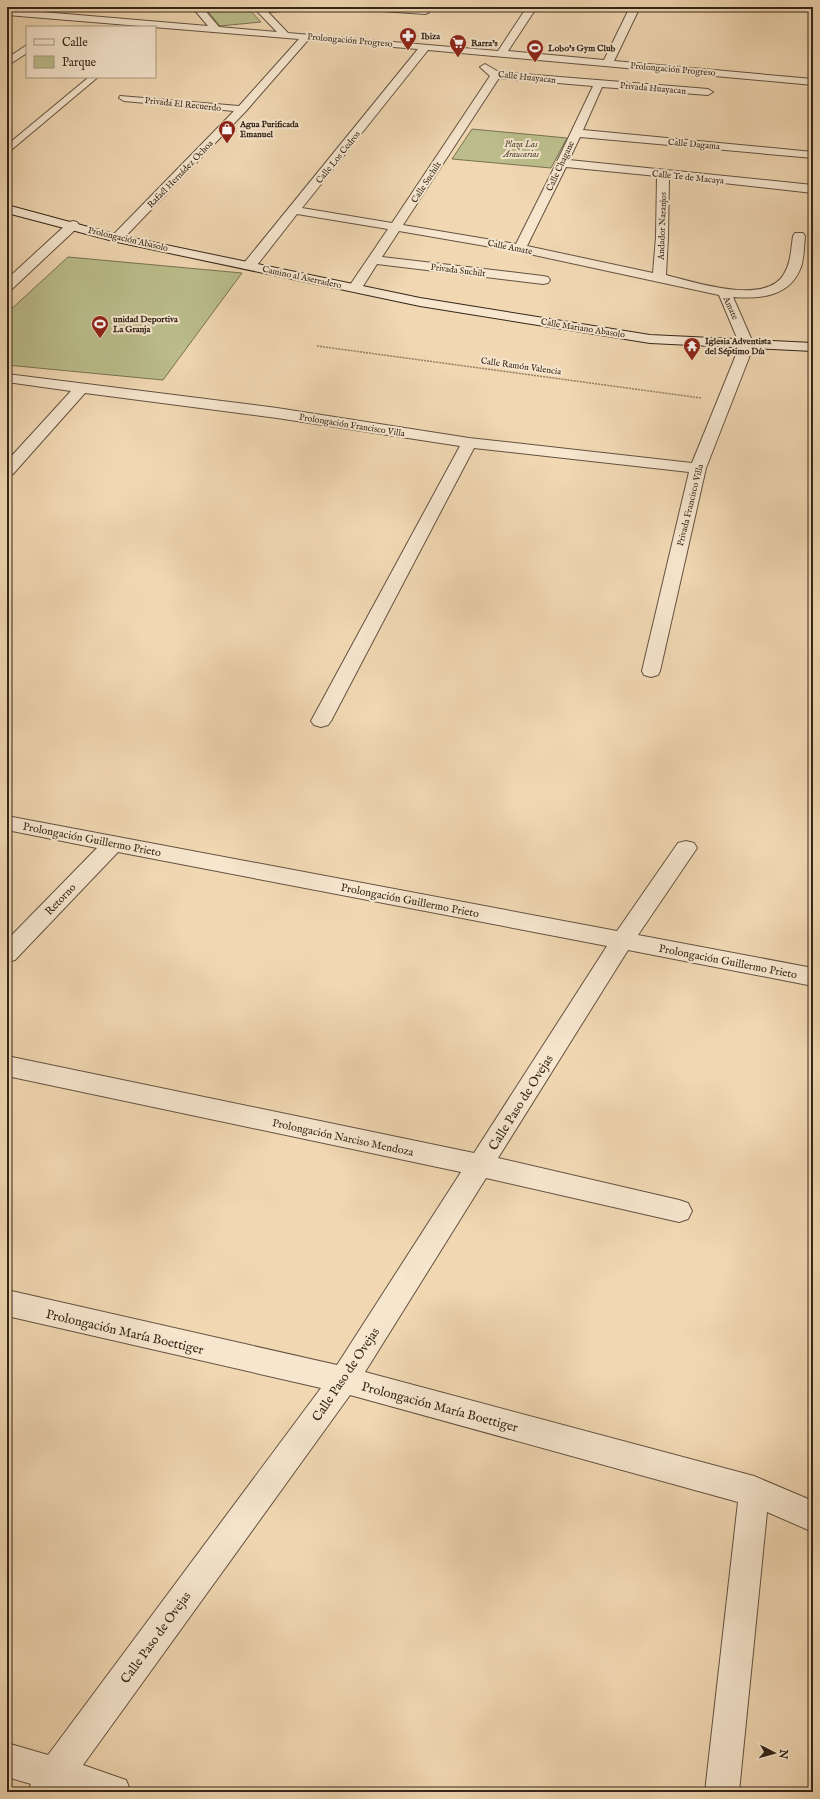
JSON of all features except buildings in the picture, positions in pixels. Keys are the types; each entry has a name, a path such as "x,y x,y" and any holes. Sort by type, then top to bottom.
{"street":[{"path":"197,7 216,29"},
{"path":"259,9 293,7"},
{"path":"367,7 426,9"},
{"path":"501,54 532,7"},
{"path":"608,63 635,7"},
{"path":"259,9 285,35"},
{"name":"Prolongación Progreso","path":"7,12 157,26 216,29 463,50 813,82"},
{"path":"58,26 70,17"},
{"name":"Rafaél Hernádez Ochoa","path":"117,238 242,110 306,37"},
{"name":"Calle Los Cedros","path":"249,266 425,47"},
{"path":"7,63 26,49"},
{"name":"Calle Huayacan","path":"463,50 496,76 599,83"},
{"name":"Calle Suchilt","path":"355,288 496,76"},
{"name":"Privada Huayacan","path":"599,83 708,92"},
{"name":"Calle Chagane","path":"520,248 563,163 575,133 599,83"},
{"name":"Privada El Recuerdo","path":"124,98 242,110"},
{"name":"Calle Dagama","path":"575,133 813,155"},
{"name":"Calle Te de Macaya","path":"563,163 813,189"},
{"name":"Andador Naranjos","path":"659,278 662,237 663,174"},
{"name":"Prolongación Abasolo","path":"7,209 117,238 249,266"},
{"name":"Calle Amate","path":"295,210 520,248 724,292 752,295 769,292 784,285 794,267 799,236"},
{"path":"7,286 73,226"},
{"name":"Privada Suchilt","path":"373,260 543,280"},
{"name":"Camino al Aserradero","path":"249,266 355,288"},
{"name":"Calle Mariano Abasolo","path":"355,288 420,302 650,339 747,345 813,347"},
{"name":"Amate","path":"724,292 747,345"},
{"name":"Privada Francisco Villa","path":"651,671 698,468 747,345"},
{"name":"Prolongación Francisco Villa","path":"7,378 277,413 469,443 698,468"},
{"path":"7,471 82,388"},
{"path":"321,720 469,443"},
{"name":"Prolongación Guillermo Prieto","path":"7,823 813,977"},
{"name":"Retorno","path":"7,954 114,843"},
{"name":"Calle Paso de Ovejas","path":"50,1783 344,1380 622,941 686,848"},
{"name":"Prolongación Narciso Mendoza","path":"7,1066 479,1165 679,1210"},
{"name":"Prolongación María Boettiger","path":"7,1303 344,1380 754,1491 813,1517"},
{"path":"722,1792 754,1491"},
{"path":"7,1760 50,1783 114,1792"}],"lane":[{"path":"7,149 93,78"}],"path":[{"name":"Calle Ramón Valencia","path":"317,346 724,401"}],"green space":[{"path":"204,7 247,7 261,22 220,26"},
{"name":"Plaza Las Araucarias","path":"472,129 567,138 551,168 452,159"},
{"name":"unidad Deportiva La Granja","path":"68,257 242,273 163,380 7,365 7,313"}],"place":[{"name":"Ibiza","path":"408,51"},
{"name":"Rarra's","path":"458,58"},
{"name":"Lobo's Gym Club","path":"535,63"},
{"name":"Agua Purificada Emanuel","path":"227,144"},
{"name":"unidad Deportiva La Granja","path":"100,339"},
{"name":"Iglesia Adventista del Séptimo Día","path":"692,361"}]}
